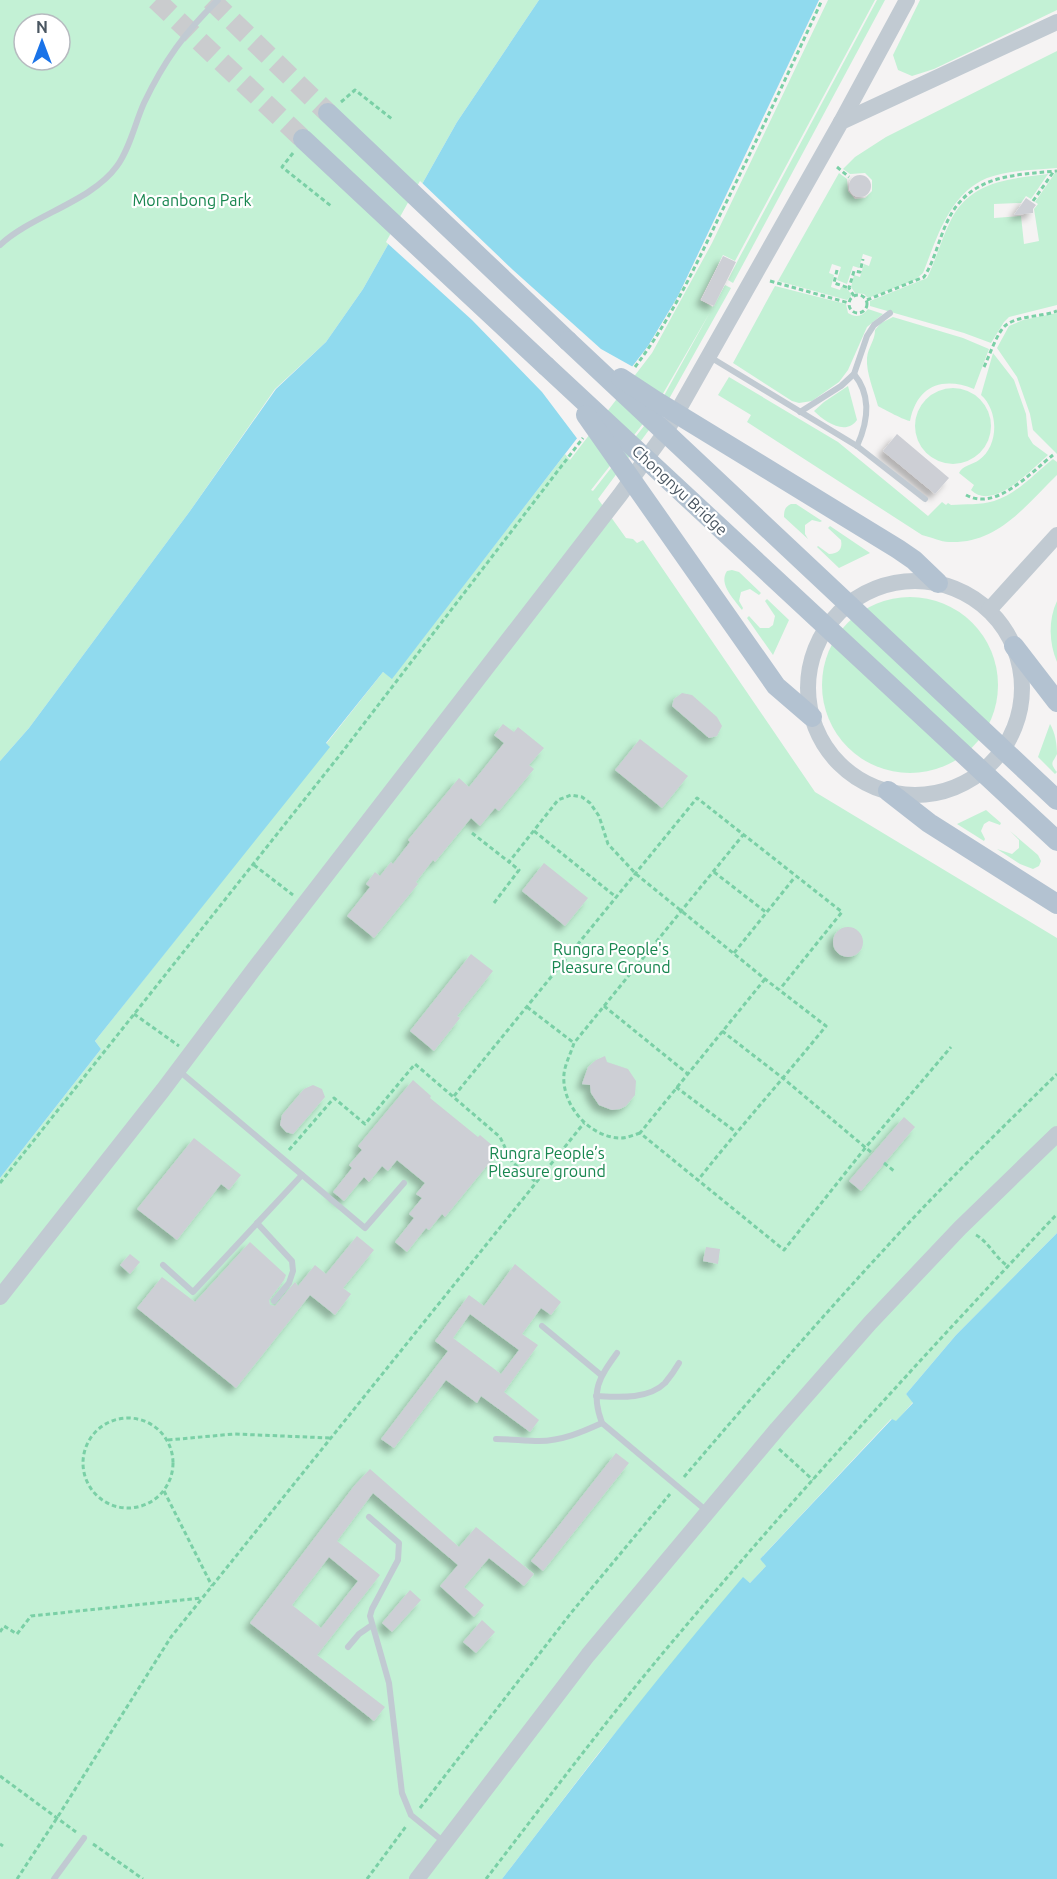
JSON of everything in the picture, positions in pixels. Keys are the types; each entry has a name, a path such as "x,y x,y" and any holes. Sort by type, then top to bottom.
{"main road":[{"name":"Chongnyu Bridge","path":"328,113 568,342 1057,800"},
{"name":"Chongnyu Bridge","path":"303,139 1057,841"},
{"path":"568,342 656,401 898,549 914,560 938,583"},
{"path":"546,366 585,413 776,686 812,717"},
{"path":"1014,646 1057,702"},
{"path":"888,791 929,823 1057,904"}],"street":[{"path":"0,1297 178,1070 620,495 667,430 710,357 907,0"},
{"path":"841,122 1057,22"},
{"path":"989,610 1057,535"},
{"path":"906,581 938,583 969,595 989,610 1001,623 1014,646 1022,677 1022,699 1014,730 996,757 971,778 941,791 920,794 888,791 857,777 840,764 826,747 812,717 808,686 813,655 827,627 837,615 861,595 883,586 906,581"},
{"path":"417,1879 588,1655 870,1323 960,1228 1057,1134"}],"lane":[{"path":"0,245 10,236 100,183 117,166 144,104 170,55 193,25 218,0"},
{"path":"800,412 841,386 854,374 867,336 874,325 890,313"},
{"path":"710,357 857,446 925,499"},
{"path":"854,374 864,390 867,412 865,428 857,446"},
{"path":"178,1070 365,1228 404,1183"},
{"path":"163,1265 193,1292 302,1174"},
{"path":"257,1223 292,1261 293,1271 289,1283 274,1302"},
{"path":"542,1326 602,1375"},
{"path":"617,1353 597,1384 597,1410 602,1423 708,1512"},
{"path":"596,1396 621,1397 655,1390 664,1383 679,1363"},
{"path":"496,1438 552,1440 574,1436 602,1423"},
{"path":"369,1517 399,1543 400,1551 398,1560 370,1616 389,1683 402,1793 413,1817 445,1843"},
{"path":"348,1647 372,1624"},
{"path":"54,1879 84,1838"}],"path":[{"path":"634,369 680,296 765,124 822,0"},
{"path":"355,90 392,119"},
{"path":"282,167 331,207"},
{"path":"837,167 849,177"},
{"path":"1033,201 1056,171"},
{"path":"867,300 924,277 954,210 967,194 988,181 1056,171"},
{"path":"849,288 854,271 860,272 864,259"},
{"path":"837,270 834,284 849,288 854,296"},
{"path":"754,276 849,303"},
{"path":"849,303 854,296 860,295 867,300"},
{"path":"849,303 853,312 859,313 867,307 867,300"},
{"path":"984,368 1006,325 1057,311"},
{"path":"0,1183 254,865 586,433"},
{"path":"966,495 979,500 1003,494 1053,455"},
{"path":"508,862 558,800 571,795 582,797 590,803 599,816 608,844 636,874 826,1026 698,1180"},
{"path":"454,1096 697,798 842,912 780,989"},
{"path":"534,831 616,897"},
{"path":"472,833 519,870 494,903"},
{"path":"743,835 574,1043 564,1075 568,1102 584,1123 600,1133 621,1138 640,1133 765,979"},
{"path":"254,865 291,894"},
{"path":"714,872 766,913"},
{"path":"735,953 796,876"},
{"path":"604,1006 688,1074"},
{"path":"527,1007 574,1043"},
{"path":"134,1014 174,1042"},
{"path":"722,1031 784,1079 872,1153"},
{"path":"640,1133 784,1250 866,1147 951,1047"},
{"path":"281,1143 290,1151 334,1098 365,1124 415,1064 500,1137 512,1162 536,1182"},
{"path":"367,1879 572,1613 676,1486 892,1241 1057,1074"},
{"path":"676,1088 736,1132"},
{"path":"16,1879 171,1637 584,1123"},
{"path":"884,1163 894,1172"},
{"path":"486,1879 587,1747 668,1647 874,1410 1057,1214"},
{"path":"982,1239 1001,1262 1008,1266"},
{"path":"137,1419 157,1428 167,1440 174,1455 172,1477 164,1491 152,1503 131,1509 109,1505 92,1491 83,1471 83,1460 89,1439 96,1431 115,1420 137,1419"},
{"path":"167,1440 234,1434 331,1438"},
{"path":"788,1456 813,1480"},
{"path":"164,1491 212,1586"},
{"path":"0,1632 4,1626 17,1634 31,1616 202,1598"},
{"path":"0,1776 143,1879"}],"green space":[{"name":"Moranbong Park","path":"0,0 539,0 457,122 363,289 326,342 275,389 190,511 29,728 0,761"},
{"name":"Rungra People’s Pleasure ground","path":"828,0 875,0 735,261 723,255 700,300 713,307 725,285 731,288 660,415 598,499 626,538 633,539 637,543 643,540 815,792 1057,938 1057,1233 956,1335 906,1394 913,1402 896,1422 891,1419 760,1559 767,1565 750,1583 743,1578 598,1754 502,1879 0,1879 0,1178 101,1049 95,1041 329,746 326,744 383,672 392,678 565,454 570,460 652,353 712,243","holes":["710,312 655,412 593,491 591,490 653,411"]},
{"path":"877,0 885,0 733,283 728,280 737,262"},
{"path":"920,0 1057,0 1057,10 934,69 912,76 898,70 893,55"},
{"path":"1057,51 1057,168 1004,173 974,185 963,195 946,218 923,273 915,280 868,298 864,294 855,293 851,287 854,275 860,277 864,264 869,266 872,257 863,254 859,268 853,266 847,284 837,280 841,267 832,264 829,273 834,275 831,287 840,290 841,287 847,289 852,295 847,300 778,281 839,173 847,179 848,191 855,199 865,198 872,191 872,180 865,173 850,174 843,169 855,157 886,137"},
{"path":"1057,173 1057,305 1009,317 991,343 870,306 870,301 927,278 958,208 979,190 991,184 1048,174 1031,199 1026,196 1021,203 994,204 994,218 1021,216 1024,244 1039,241 1034,209 1038,204 1035,202"},
{"path":"775,286 846,304 848,313 854,316 863,314 868,309 883,314 867,327 848,370 839,382 812,401 799,403 792,401 733,363"},
{"path":"1057,313 1057,454 1033,430 1017,377 997,348 1009,326 1023,320"},
{"path":"893,317 963,338 989,349 974,389 951,384 933,387 918,399 910,421 878,406 868,370 868,354 875,330 881,323"},
{"path":"993,353 1014,380 1026,414 1028,436 1033,444 1048,455 1012,486 990,496 980,495 971,490 974,485 959,473 986,454 993,438 994,419 987,402 981,395"},
{"path":"729,377 838,442 928,516 942,502 946,505 948,503 951,505 978,504 1002,498 1053,459 1057,462 1057,475 1009,521 982,537 949,542 922,535 747,422 751,415 718,395"},
{"path":"848,386 857,420 852,425 836,426 814,411 824,402"},
{"path":"953,388 967,391 980,399 988,412 991,426 988,440 980,453 967,461 953,464 939,461 926,453 918,440 915,426 918,412 926,399 939,391"},
{"path":"791,504 796,504 822,521 812,520 805,525 805,534 808,539 784,517 785,509"},
{"path":"830,526 870,553 839,568 817,547 829,554 837,552 840,548 841,540 828,528"},
{"path":"727,571 739,572 761,593 759,595 750,589 741,592 739,601 742,610 731,596 724,581"},
{"path":"910,597 944,604 959,612 972,623 983,636 991,651 998,685 991,719 983,734 972,747 959,758 944,766 910,773 876,766 861,758 848,747 837,734 829,719 822,685 829,651 837,636 848,623 861,612 876,604"},
{"path":"767,599 789,620 773,655 747,618 749,616 760,628 769,628 773,625 775,616 765,601"},
{"path":"1057,601 1057,662 1052,647 1051,631 1052,616"},
{"path":"1050,724 1057,746 1057,754 1052,763 1057,772 1055,774 1038,757"},
{"path":"986,810 1001,823 1000,825 989,821 984,824 981,831 984,841 957,824"},
{"path":"1010,831 1038,855 1041,861 1039,866 1033,869 1020,864 997,849 1012,854 1019,848 1019,840"}],"water":[{"path":"539,0 819,0 678,296 648,346 392,679 383,672 326,743 330,747 95,1041 101,1049 0,1178 0,761 29,728 190,511 276,389 326,342 363,289 457,122"},
{"path":"1057,1233 1057,1879 502,1879 651,1688 743,1577 750,1583 766,1566 760,1559 892,1419 896,1421 913,1403 906,1394 956,1335"}],"pier":[{"path":"420,181 513,270 601,349 635,368 579,441 542,392 472,320 386,242"}],"building":[{"path":"860,175 868,178 871,186 868,194 860,197 852,194 849,186 852,178"},
{"path":"1026,198 1036,205 1033,213 1014,215"},
{"path":"723,256 736,262 714,306 701,300"},
{"path":"897,434 949,478 935,494 883,451"},
{"path":"682,693 692,695 717,717 722,726 717,736 709,738 672,706 674,699"},
{"path":"503,724 514,732 518,727 544,748 529,765 534,769 499,811 495,808 480,826 471,818 435,862 433,860 416,882 418,884 374,938 347,916 370,887 366,884 375,872 380,876 391,862 393,864 410,842 408,840 459,778 469,787 504,743 494,735"},
{"path":"640,739 688,776 662,808 615,770"},
{"path":"544,863 588,898 565,926 522,891"},
{"path":"848,927 859,931 863,942 859,953 848,957 837,953 833,942 837,931"},
{"path":"471,954 493,971 457,1016 460,1018 434,1051 410,1031"},
{"path":"605,1056 607,1062 628,1069 636,1081 635,1095 626,1106 620,1109 612,1110 599,1105 591,1093 590,1085 582,1084 588,1067"},
{"path":"413,1080 431,1096 430,1098 499,1151 445,1217 442,1214 429,1230 426,1228 407,1252 395,1242 414,1218 409,1214 422,1198 416,1194 425,1183 397,1160 388,1171 382,1166 369,1182 364,1177 344,1201 333,1192 352,1168 349,1165 362,1150 358,1146"},
{"path":"313,1085 322,1089 325,1097 293,1134 286,1132 280,1125 282,1115 304,1089"},
{"path":"904,1117 915,1127 861,1191 849,1181"},
{"path":"194,1138 241,1175 229,1190 221,1184 177,1240 137,1209"},
{"path":"357,1236 374,1250 343,1288 351,1294 335,1315 310,1295 236,1388 137,1308 162,1277 195,1302 250,1242 286,1275 269,1300 270,1305 275,1306 295,1282 298,1286 315,1265 326,1274"},
{"path":"706,1247 720,1249 718,1264 703,1261"},
{"path":"130,1254 140,1262 130,1274 120,1265"},
{"path":"515,1264 561,1302 551,1315 541,1308 522,1334 538,1345 504,1392 539,1420 530,1432 481,1396 477,1403 446,1380 394,1448 381,1439 448,1351 435,1341 469,1295 484,1306","holes":["470,1314 519,1350 501,1374 453,1338"]},
{"path":"616,1453 629,1463 543,1571 531,1561"},
{"path":"370,1469 459,1547 476,1527 534,1574 524,1586 489,1558 464,1587 484,1605 474,1617 440,1586 458,1565 373,1493 337,1541 380,1575 317,1655 385,1707 374,1721 250,1623 354,1486","holes":["329,1557 358,1581 321,1628 292,1605"]},
{"path":"410,1590 421,1600 392,1632 382,1623"},
{"path":"482,1620 495,1632 476,1653 463,1642"}],"tunnel":[{"path":"156,0 303,139"},
{"path":"211,0 328,113"}],"park label":[{"name":"Rungra People's Pleasure Ground","path":"611,958"}]}
